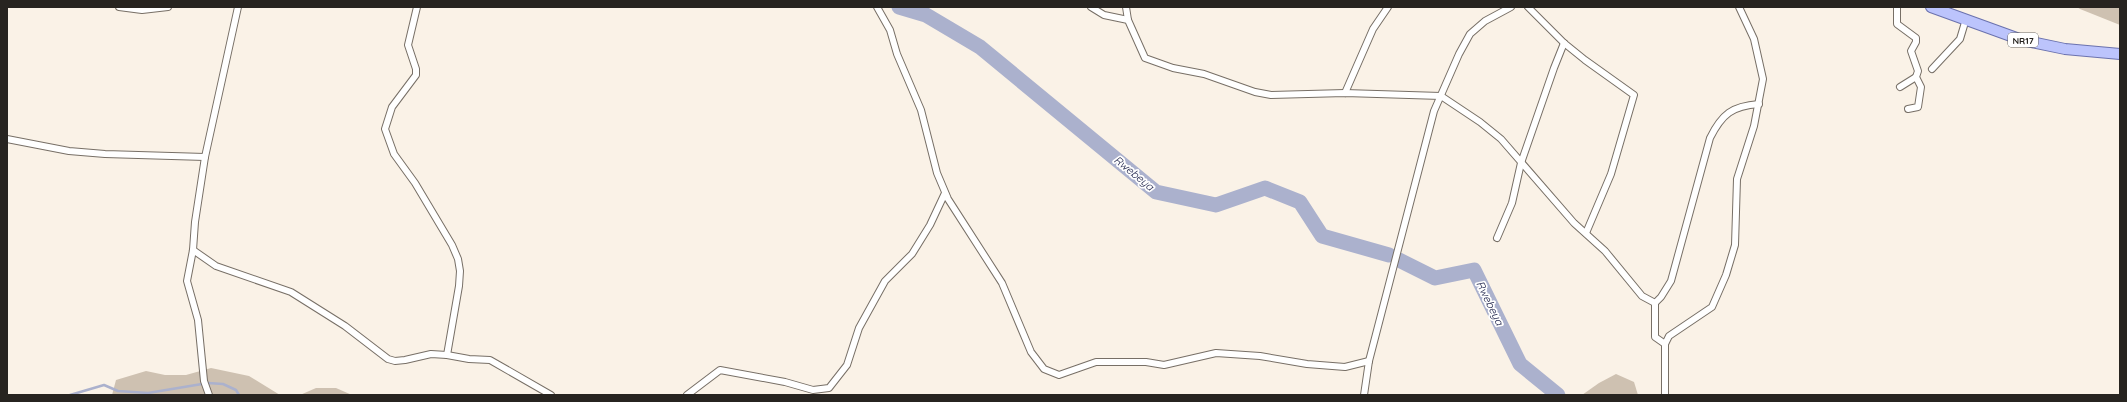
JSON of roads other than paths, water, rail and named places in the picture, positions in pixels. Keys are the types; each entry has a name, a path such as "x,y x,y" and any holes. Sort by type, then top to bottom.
{"main road":[{"name":"NR17","path":"1931,7 2022,40 2046,46 2120,54"}],"street":[{"path":"119,7 142,10 168,7"},
{"path":"208,392 204,381 198,320 187,281 193,250 195,222 205,157 238,7"},
{"path":"417,7 408,45 416,69 416,75 392,107 385,129 394,154 415,183 452,245 458,259 460,271 459,286 447,354"},
{"path":"877,7 890,30 897,54 921,110 937,173 945,193 1002,283 1032,352 1044,369 1059,376 1096,362 1164,365 1216,353 1266,356 1307,364 1344,367 1369,361"},
{"path":"1091,7 1104,15 1128,20"},
{"path":"1126,7 1128,20 1145,58 1173,68 1204,74 1255,92 1271,95 1345,93 1441,96 1486,126 1501,139 1574,223 1605,252 1642,296 1654,303"},
{"path":"1345,93 1373,30 1388,7"},
{"path":"1364,395 1369,361 1434,111 1459,54 1470,34 1485,21 1511,7"},
{"path":"1528,7 1564,44 1634,95 1611,174 1586,233"},
{"path":"1665,395 1665,344 1669,336 1712,307 1726,275 1735,245 1737,179 1754,126 1763,79 1760,59 1754,39 1739,7"},
{"path":"1897,7 1897,24 1916,38 1916,42 1910,51 1918,71 1916,77 1900,87"},
{"path":"1932,69 1960,40 1966,19"},
{"path":"1496,238 1512,203 1522,163 1554,68 1564,44"},
{"path":"1908,109 1918,106 1921,87 1916,77"},
{"path":"1654,303 1661,297 1671,281 1685,222 1710,138 1716,125 1723,116 1735,109 1745,105 1759,104"},
{"path":"7,139 69,151 105,154 205,157"},
{"path":"687,395 720,370 785,382 813,390 829,388 847,364 859,328 885,281 912,254 930,225 945,193"},
{"path":"193,250 216,266 291,292 345,326 388,359 395,361 431,354 447,354 470,360 490,360 551,395"},
{"path":"1654,303 1655,337 1665,344"}],"waterway":[{"name":"Rwebeya","path":"899,7 926,15 980,47 1156,192 1216,205 1265,188 1300,202 1322,236 1389,255"},
{"name":"Rwebeya","path":"1399,260 1435,278 1474,270 1520,364 1558,395"},
{"path":"70,395 104,385 118,391 148,393 208,383 223,384 236,390 239,395"}]}
